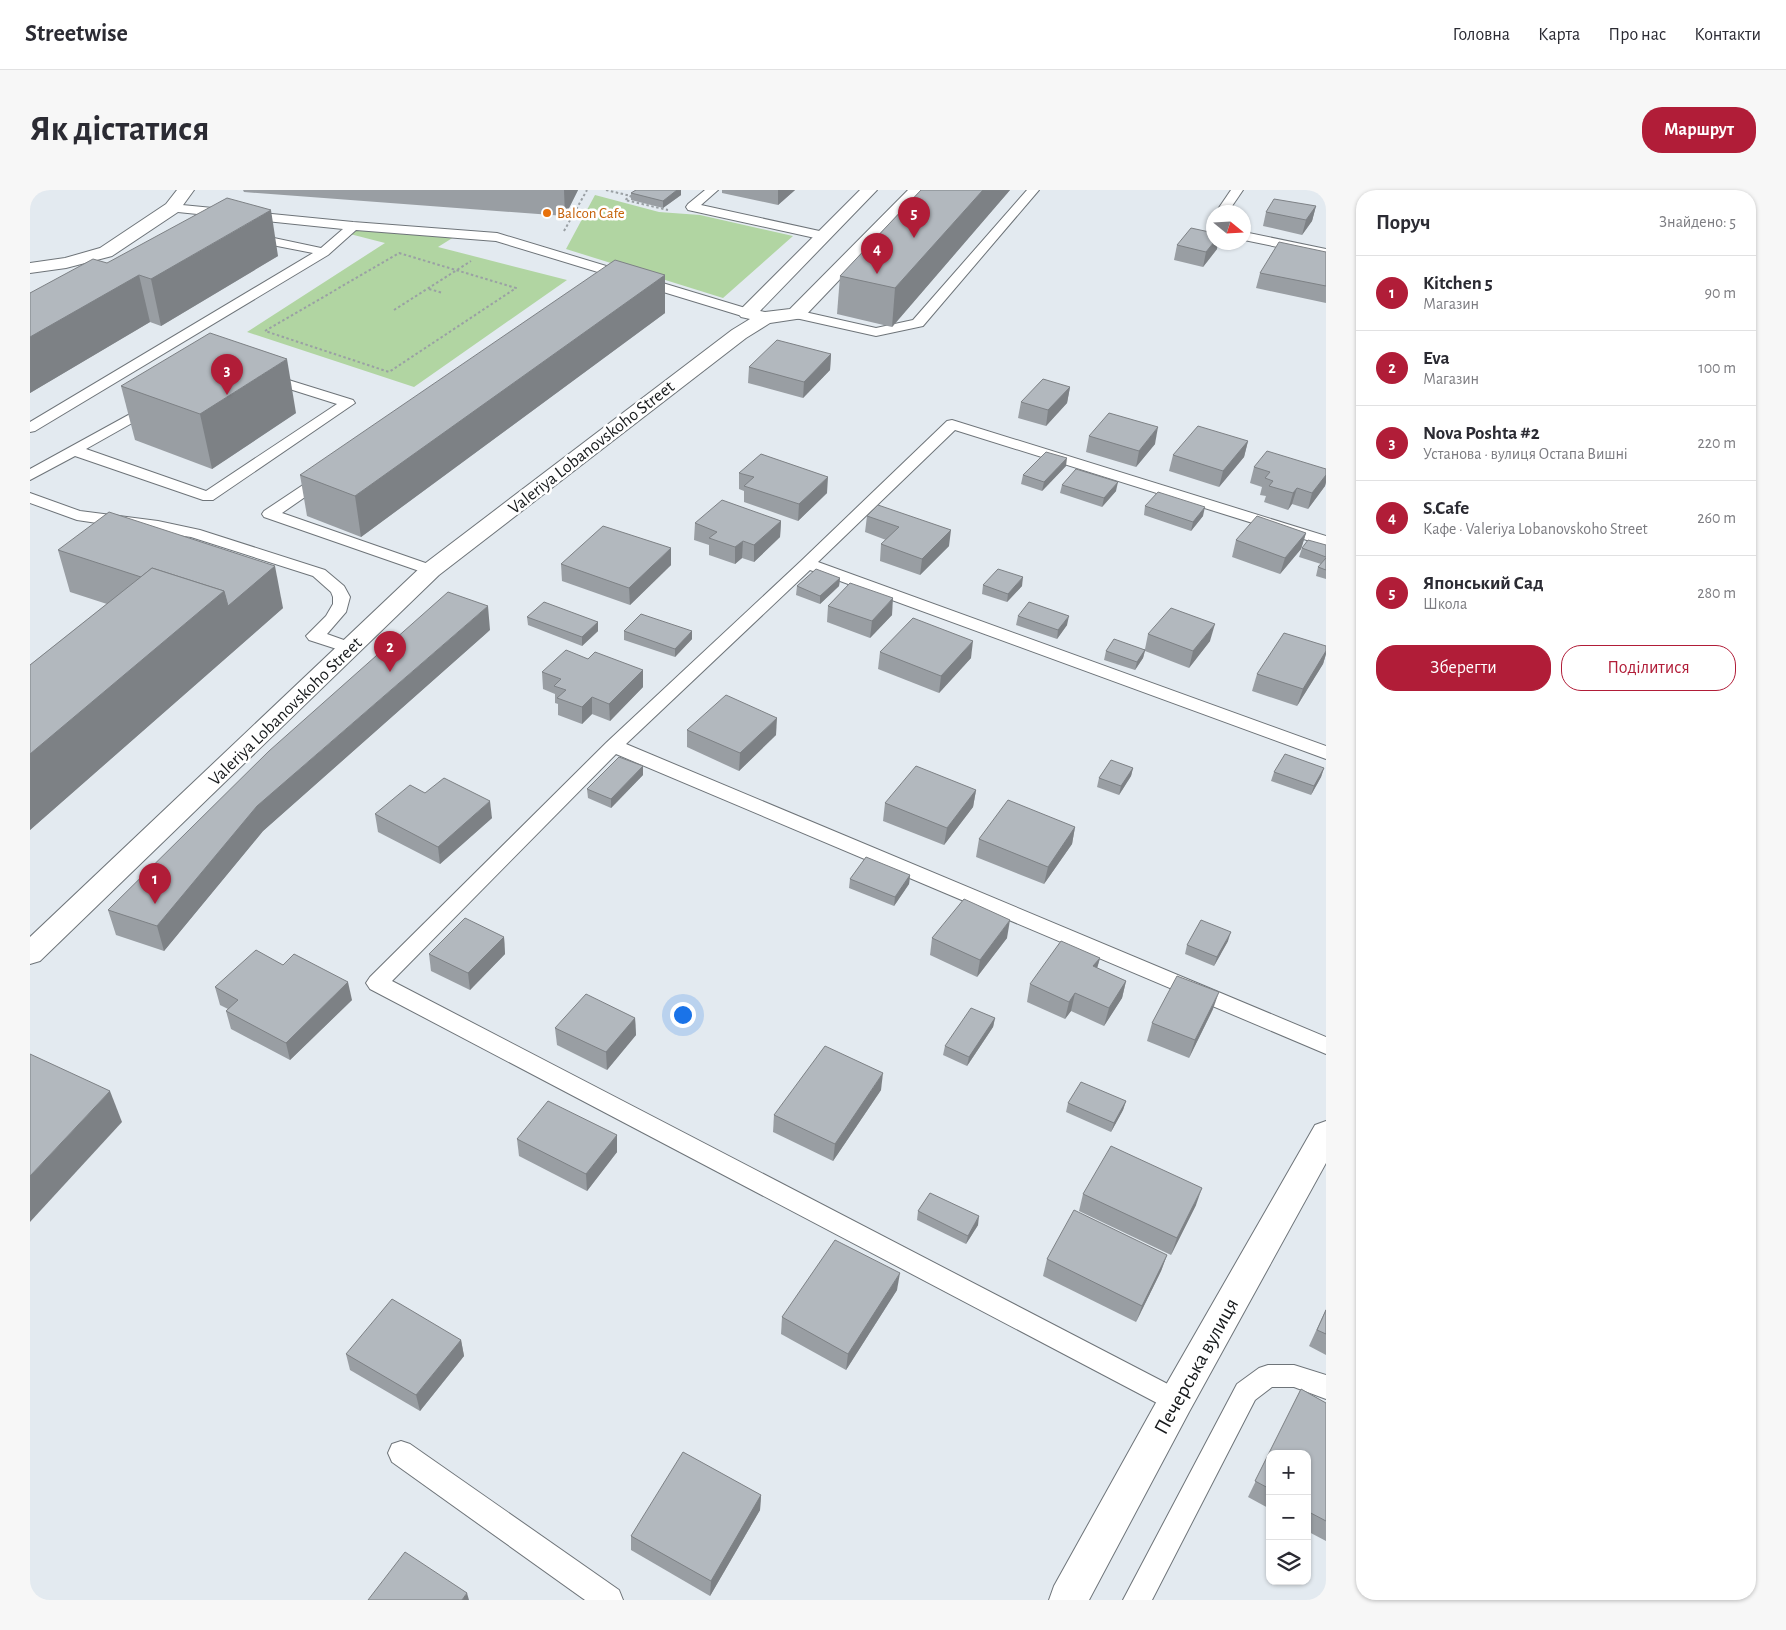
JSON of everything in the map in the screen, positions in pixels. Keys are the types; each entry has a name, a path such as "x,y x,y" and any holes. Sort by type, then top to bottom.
{"street":[{"path":"30,268 66,263 106,252 172,208 186,190"},
{"name":"Valeriya Lobanovskoho Street","path":"30,954 431,570 739,334 824,236 869,190"},
{"path":"796,314 917,190"},
{"name":"Valeriya Lobanovskoho Street","path":"756,315 796,314"},
{"name":"Печерська вулиця","path":"1068,1600 1176,1401 1326,1134"}],"lane":[{"path":"692,208 712,190"},
{"path":"796,314 876,332 918,323 1034,190"},
{"path":"1227,205 1237,190"},
{"path":"172,208 353,226 497,237 756,315"},
{"path":"692,208 824,236"},
{"path":"30,428 324,252 353,226"},
{"path":"238,235 324,252"},
{"path":"1251,237 1326,253"},
{"path":"603,285 619,273"},
{"path":"74,450 208,496 348,403 254,373"},
{"path":"30,475 167,397"},
{"path":"1176,1401 377,983 613,746 952,424 1326,541"},
{"path":"335,469 270,514 431,570"},
{"path":"30,498 76,516 158,526 194,533 319,573 334,583 342,595 340,611 315,636 348,648"},
{"path":"806,564 1326,753"},
{"path":"613,746 1326,1046"},
{"path":"1137,1600 1246,1392 1268,1376 1294,1376 1326,1387"},
{"path":"401,1453 609,1600"}],"path":[{"path":"551,253 586,190"},
{"path":"606,190 631,196"},
{"path":"640,190 625,200 665,210 692,208"},
{"path":"394,310 505,239"},
{"path":"399,253 457,270 516,288 388,372 265,332 399,253"},
{"path":"428,288 443,293"}],"green space":[{"path":"595,195 659,212 700,215 793,236 723,298 566,249"},
{"path":"353,226 454,237 438,247 567,280 414,387 247,332 385,243 346,233"}],"building":[{"path":"636,190 677,190 663,201 631,193"},
{"path":"921,190 983,190 895,288 840,276"},
{"path":"227,198 271,210 151,279 139,275 30,337 30,293 93,259 107,263"},
{"path":"1274,199 1316,206 1306,220 1266,212"},
{"path":"1191,228 1206,231 1206,250 1208,250 1206,252 1177,245"},
{"path":"1279,242 1326,252 1326,286 1260,273"},
{"path":"615,260 665,275 355,496 300,475"},
{"path":"210,333 287,359 200,414 121,386"},
{"path":"777,340 831,354 804,382 749,367"},
{"path":"1043,379 1070,387 1048,410 1021,402"},
{"path":"1109,413 1158,427 1139,451 1089,436"},
{"path":"1198,426 1248,441 1223,471 1173,455"},
{"path":"1267,451 1326,469 1326,475 1312,493 1297,488 1293,493 1269,486 1273,481 1265,478 1270,472 1254,467"},
{"path":"1046,452 1067,458 1044,482 1023,475"},
{"path":"761,454 828,477 799,504 744,486 754,477 739,473"},
{"path":"1076,469 1118,482 1104,498 1062,485"},
{"path":"1158,492 1205,507 1193,522 1145,506"},
{"path":"722,500 781,521 754,545 743,541 735,547 709,538 717,532 695,523"},
{"path":"878,505 951,530 922,559 881,544 899,527 867,516"},
{"path":"109,512 275,566 228,606 224,591 152,568 141,577 58,550"},
{"path":"1257,516 1306,533 1285,558 1236,540"},
{"path":"603,526 671,548 629,588 561,564"},
{"path":"1308,540 1326,545 1326,557 1302,548"},
{"path":"1326,558 1326,570 1318,567"},
{"path":"152,568 224,591 30,754 30,665"},
{"path":"816,569 840,578 820,596 797,586"},
{"path":"998,569 1023,577 1008,594 983,585"},
{"path":"850,583 893,598 872,621 828,606"},
{"path":"448,592 488,606 257,806 157,926 108,910 269,751"},
{"path":"544,602 598,622 582,637 527,617"},
{"path":"1029,602 1069,616 1058,630 1018,616"},
{"path":"1171,608 1215,624 1193,651 1148,634"},
{"path":"641,614 692,631 675,649 624,631"},
{"path":"913,618 973,641 941,676 880,652"},
{"path":"1284,633 1326,646 1326,651 1303,689 1257,674"},
{"path":"1114,639 1145,650 1137,662 1106,651"},
{"path":"566,650 588,659 595,652 643,670 609,704 592,697 582,707 557,698 566,690 554,686 561,679 542,672"},
{"path":"726,695 777,718 740,753 687,730"},
{"path":"1285,754 1324,768 1314,786 1274,772"},
{"path":"619,757 643,766 611,799 587,789"},
{"path":"1111,760 1133,768 1121,786 1099,778"},
{"path":"916,766 976,790 947,828 885,803"},
{"path":"444,778 490,801 438,847 375,814 410,785 425,793"},
{"path":"1008,800 1075,827 1048,867 979,839"},
{"path":"866,857 910,875 895,897 850,879"},
{"path":"964,899 1010,920 980,960 932,938"},
{"path":"465,918 504,937 468,973 429,954"},
{"path":"1201,920 1231,932 1217,957 1187,945"},
{"path":"1061,941 1100,958 1093,966 1126,981 1109,1008 1075,993 1069,1002 1030,984"},
{"path":"256,950 283,965 294,954 348,982 286,1043 226,1011 238,1000 215,987"},
{"path":"1177,976 1219,992 1195,1040 1152,1023"},
{"path":"586,994 635,1018 606,1052 555,1028"},
{"path":"971,1008 995,1018 969,1057 945,1046"},
{"path":"825,1046 883,1073 835,1144 774,1115"},
{"path":"30,1054 110,1091 30,1176"},
{"path":"1081,1082 1126,1101 1114,1123 1068,1103"},
{"path":"548,1101 617,1135 586,1174 517,1139"},
{"path":"1111,1146 1202,1188 1177,1238 1083,1194"},
{"path":"930,1193 979,1216 968,1236 918,1211"},
{"path":"1074,1210 1167,1255 1142,1306 1047,1259"},
{"path":"835,1240 900,1273 848,1354 782,1317"},
{"path":"392,1299 461,1340 416,1395 346,1354"},
{"path":"1326,1310 1326,1334 1317,1330"},
{"path":"1301,1389 1326,1403 1326,1521 1311,1513 1311,1450 1270,1450"},
{"path":"683,1452 761,1495 711,1581 631,1536"},
{"path":"1266,1459 1266,1487 1255,1481"},
{"path":"405,1552 467,1593 462,1600 368,1600"}],"place":[{"name":"Balcon Cafe","path":"547,213"},
{"name":"Японський Сад","path":"914,238"},
{"name":"S.Cafe","path":"877,274"},
{"name":"Nova Poshta #2","path":"227,395"},
{"name":"Eva","path":"390,672"},
{"name":"Kitchen 5","path":"155,904"}]}
